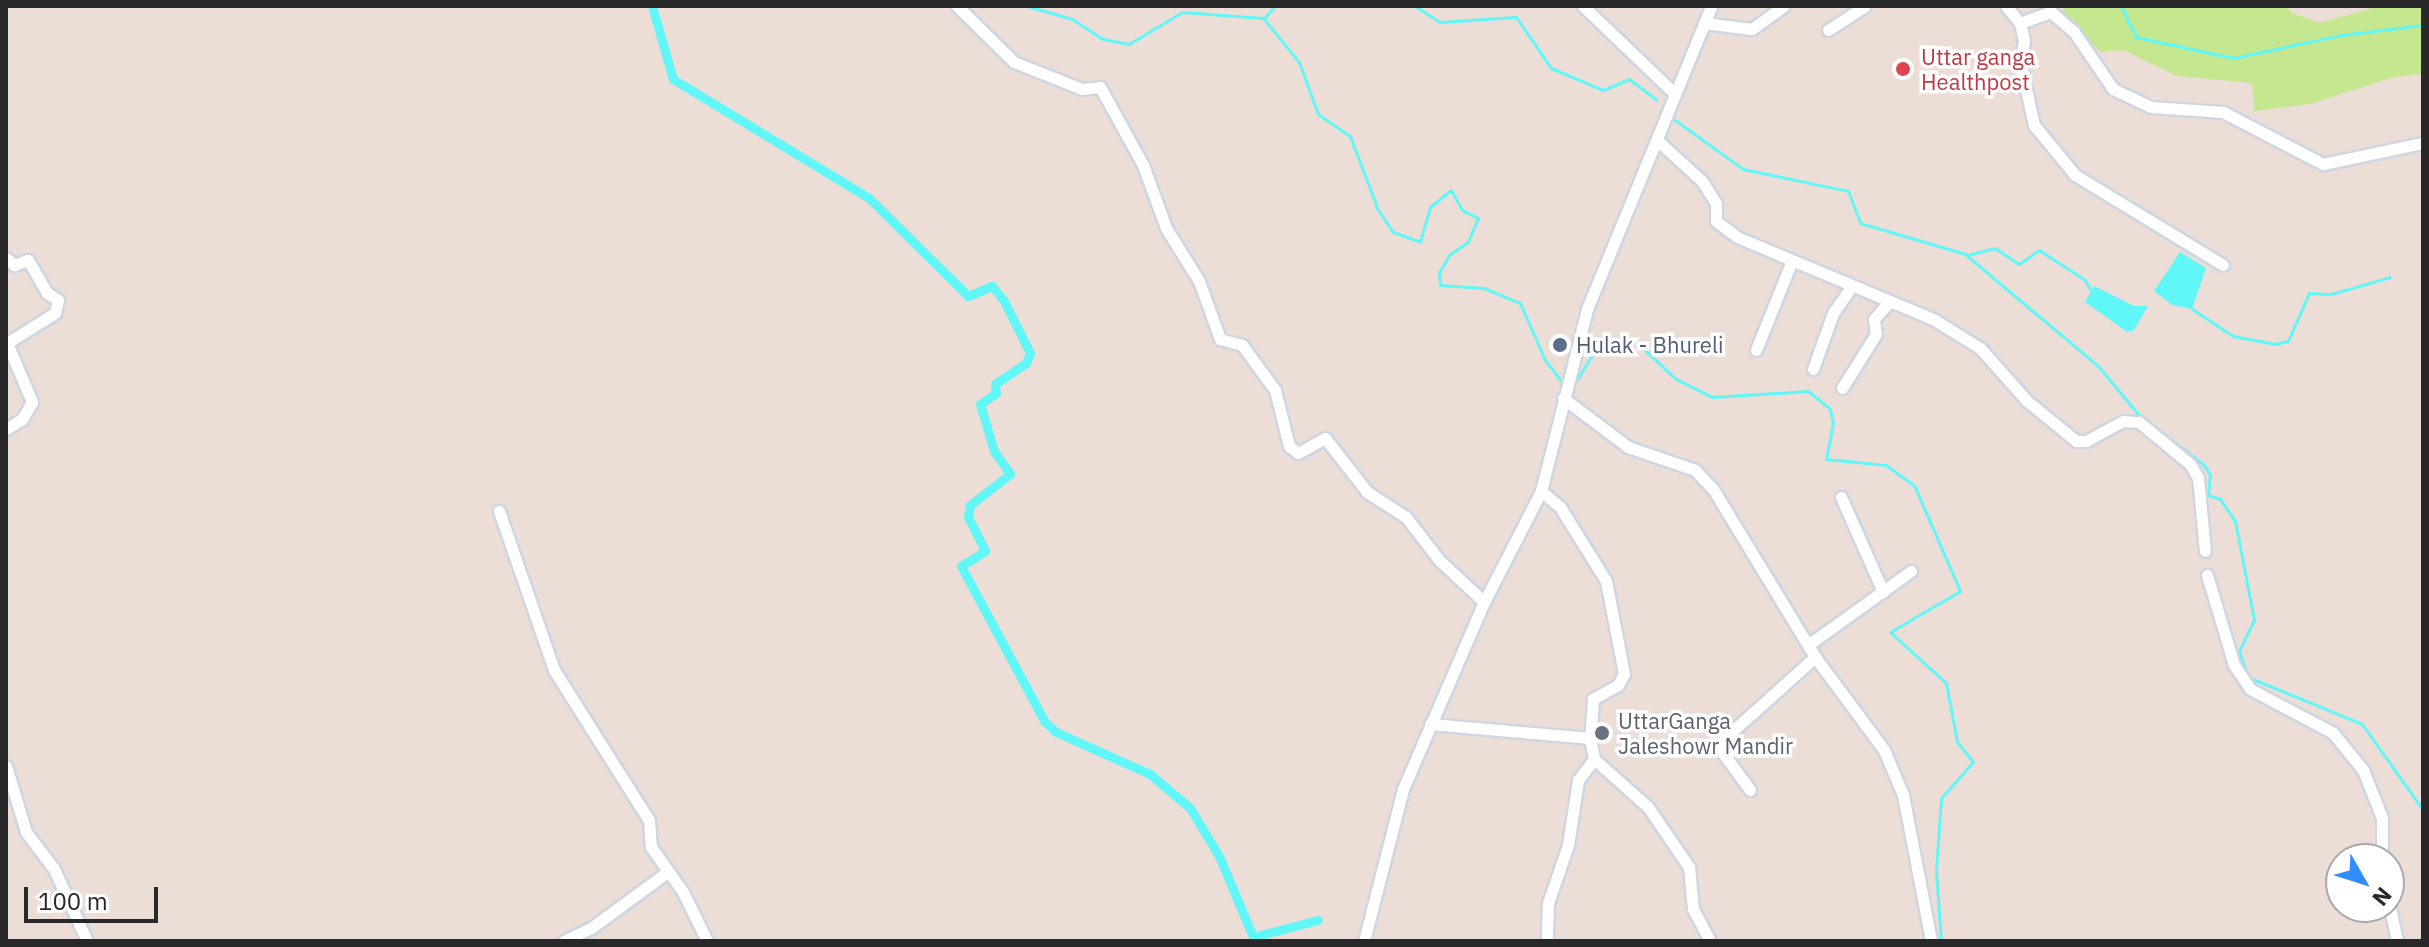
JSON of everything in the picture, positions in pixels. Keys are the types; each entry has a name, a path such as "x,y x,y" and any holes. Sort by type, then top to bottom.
{"street":[{"path":"957,6 1014,62 1082,89 1100,87 1143,165 1166,228 1199,281 1220,339 1242,345 1275,390 1289,446 1298,453 1325,438 1367,492 1406,517 1439,560 1484,602"},
{"path":"1583,6 1673,100"},
{"path":"1364,941 1403,789 1484,602 1541,491 1587,309 1711,6"},
{"path":"1704,23 1752,29 1784,6"},
{"path":"1828,30 1865,6"},
{"path":"2006,6 2020,23 2024,41 2020,62 2034,125 2070,168 2122,206 2223,265"},
{"path":"2020,23 2051,12 2074,32 2113,89 2151,107 2223,112 2323,164 2423,143"},
{"path":"1658,141 1702,181 1716,203 1716,221 1791,263 1933,319 1980,348 2027,401 2076,441 2086,441 2123,421 2139,422 2190,464 2198,478 2205,551"},
{"path":"6,258 14,265 28,260 47,293 58,300 55,313 7,343 32,402 22,419 6,429"},
{"path":"1756,350 1791,263"},
{"path":"1813,369 1833,313 1851,287"},
{"path":"1842,388 1876,334 1874,319 1889,302"},
{"path":"1563,397 1628,447 1695,470 1713,489 1815,657 1884,750 1903,795 1931,941"},
{"path":"1541,491 1560,507 1606,581 1624,674 1618,685 1593,699 1590,738 1594,759 1648,807 1677,857 1689,867 1693,909 1710,941"},
{"path":"1841,497 1883,592"},
{"path":"499,511 554,670 649,820 651,847 666,873 683,892 707,941"},
{"path":"1808,645 1911,571"},
{"path":"2207,575 2234,665 2250,689 2333,733 2363,770 2382,818 2382,843"},
{"path":"1750,790 1717,745 1815,657"},
{"path":"1430,724 1590,738"},
{"path":"1547,941 1548,903 1568,845 1578,780 1594,759"},
{"path":"6,766 26,832 54,869 87,941"},
{"path":"564,941 591,928 666,873"}],"green space":[{"path":"2070,6 2289,6 2290,12 2319,23 2380,6 2423,6 2423,74 2394,77 2310,104 2254,111 2252,83 2177,76 2123,50 2101,52 2055,14"}],"water":[{"path":"2180,252 2206,268 2192,309 2172,305 2154,291"},
{"path":"2094,286 2134,306 2148,306 2134,330 2127,332 2085,302"}],"waterway":[{"path":"652,6 673,79 869,198 968,296 992,286 1004,301 1030,353 1026,363 995,384 996,393 980,404 994,451 1010,474 970,505 968,517 985,551 961,566 1045,722 1056,732 1150,774 1190,808 1219,856 1253,937 1318,920"},
{"path":"1027,6 1072,19 1103,39 1129,44 1182,12 1263,18 1299,62 1318,114 1350,136 1378,210 1393,232 1420,242 1430,207 1451,190 1462,210 1478,218 1468,242 1450,254 1439,272 1440,285 1484,288 1520,303 1545,360 1565,386"},
{"path":"1264,18 1275,6"},
{"path":"1415,6 1440,22 1516,17 1551,68 1603,90 1629,79 1656,99"},
{"path":"2121,6 2136,37 2233,58 2341,35 2423,25"},
{"path":"1675,120 1743,169 1848,191 1860,223 1965,254 2099,367 2138,414 2204,465 2210,475 2208,495 2220,499 2235,521 2254,620 2239,651 2248,677 2362,724 2423,810"},
{"path":"1967,255 1995,248 2019,264 2039,250 2085,280 2090,289"},
{"path":"2192,309 2233,336 2275,344 2288,341 2309,293 2331,294 2390,277"},
{"path":"1573,386 1602,339 1634,340 1676,379 1712,397 1808,391 1830,409 1833,423 1826,459 1886,465 1914,485 1960,591 1890,632 1946,683 1957,742 1973,762 1941,798 1936,871 1941,941"}],"place":[{"name":"Uttar ganga Healthpost","path":"1903,69"},
{"name":"Hulak - Bhureli","path":"1560,345"},
{"name":"UttarGanga Jaleshowr Mandir","path":"1602,733"}]}
